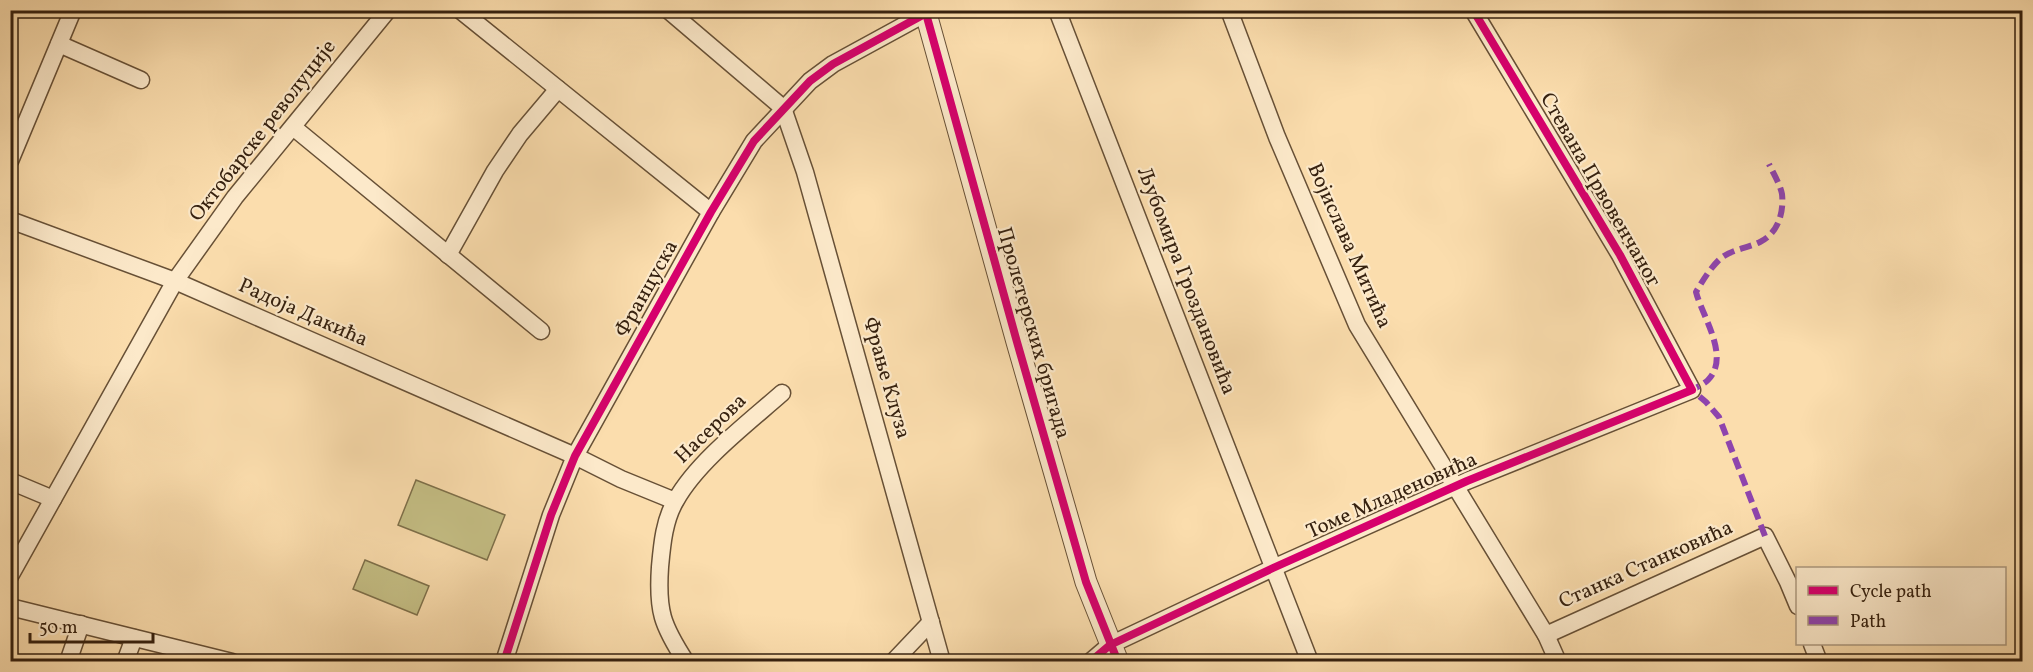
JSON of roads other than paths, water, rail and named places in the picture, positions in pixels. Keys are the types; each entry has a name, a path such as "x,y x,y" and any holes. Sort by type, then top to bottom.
{"street":[{"path":"10,161 73,10"},
{"name":"Октобарске револуције","path":"10,576 175,281 235,197 388,10"},
{"path":"460,10 711,212"},
{"path":"668,10 783,108"},
{"name":"Љубомира Гроздановића","path":"1057,10 1310,662"},
{"name":"Војислава Митића","path":"1229,10 1277,137 1357,325 1546,635 1558,662"},
{"name":"Стевана Првовенчаног","path":"1473,10 1620,255 1692,390"},
{"name":"Француска","path":"504,662 544,536 575,456 711,212 754,141 810,81 833,63 928,11"},
{"name":"Пролетерских бригада","path":"928,11 1017,342 1086,582 1114,653"},
{"path":"59,44 141,80"},
{"path":"448,255 495,171 520,134 558,89"},
{"name":"Фрање Клуза","path":"783,108 805,172 942,662"},
{"path":"292,127 541,331"},
{"name":"Радоја Дакића","path":"10,219 175,281 575,456"},
{"name":"Томе Младеновића","path":"1090,662 1114,653 1273,568 1456,486 1692,390"},
{"name":"Насерова","path":"686,662 670,638 662,620 659,600 662,544 668,517 675,501 689,481 782,393"},
{"path":"575,456 621,479 675,501"},
{"path":"10,481 53,499"},
{"name":"Станка Станковића","path":"1546,635 1765,536 1796,603"},
{"path":"10,607 232,662"},
{"path":"893,662 931,622"},
{"path":"68,662 81,624"},
{"path":"125,662 134,638"},
{"path":"1812,645 1818,662"}]}
